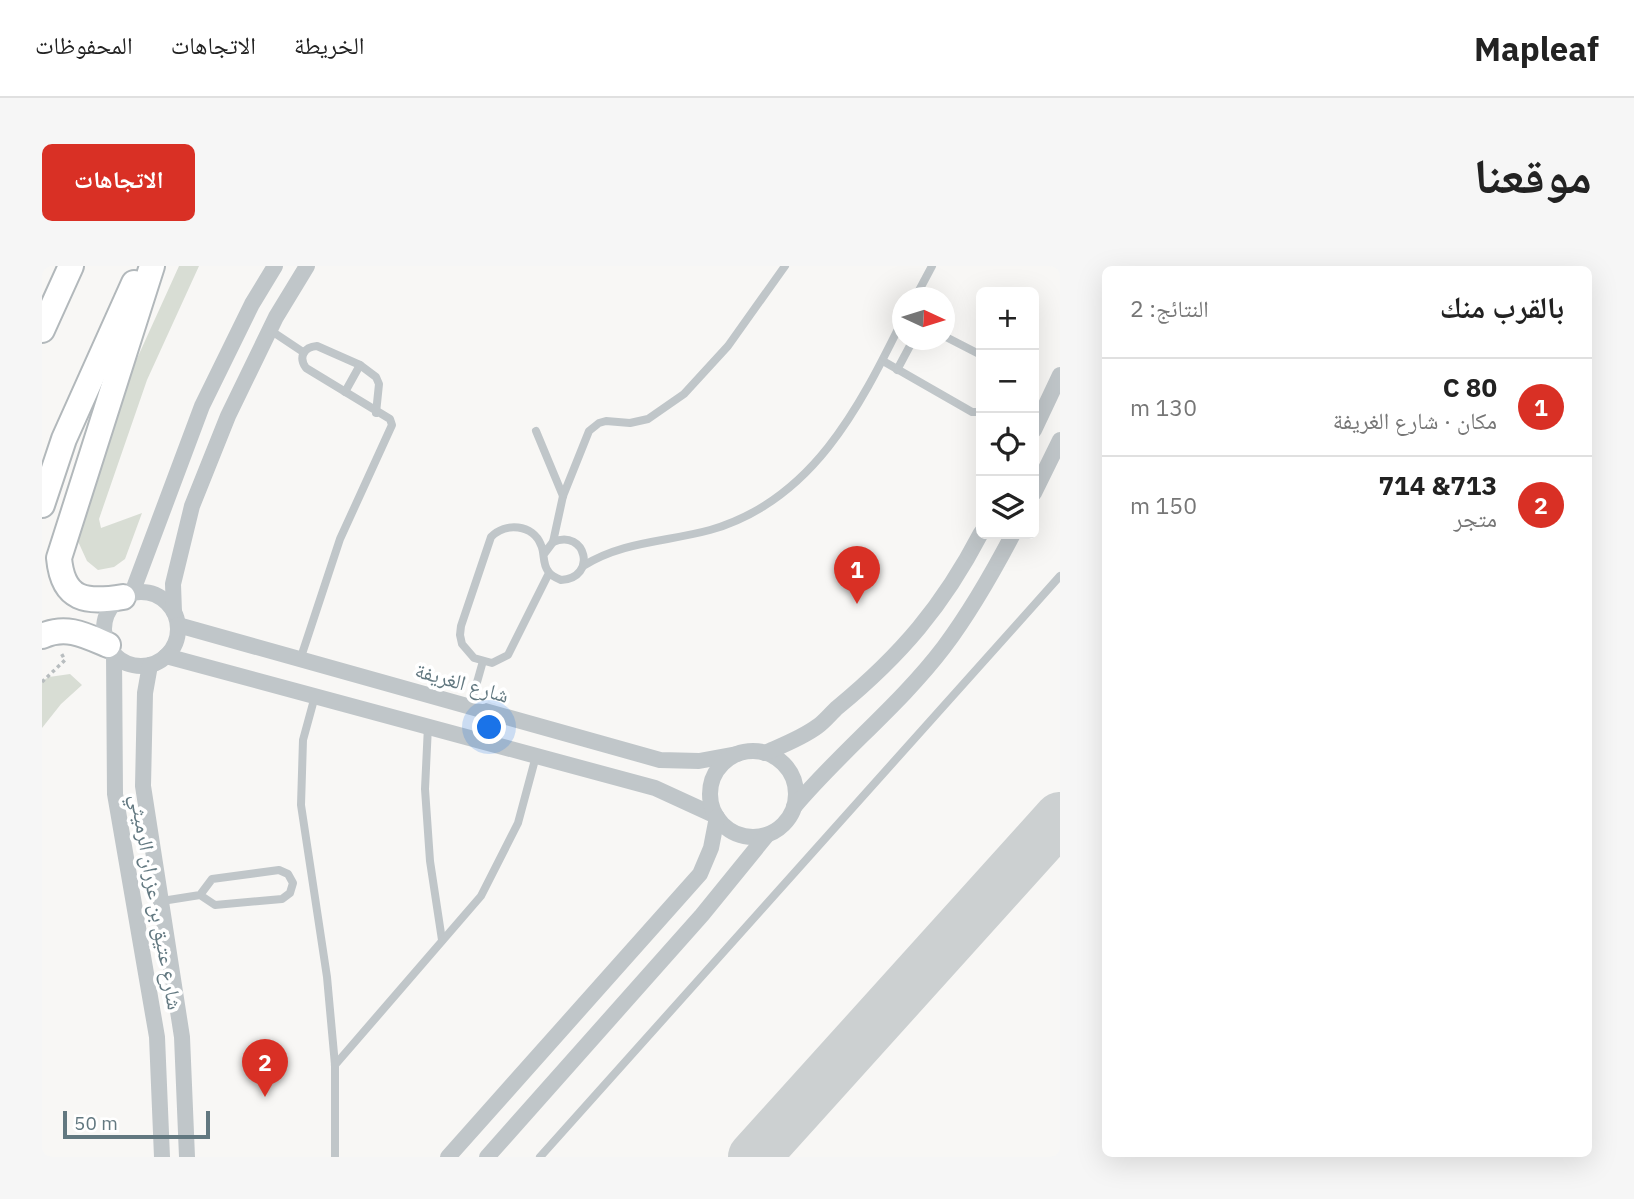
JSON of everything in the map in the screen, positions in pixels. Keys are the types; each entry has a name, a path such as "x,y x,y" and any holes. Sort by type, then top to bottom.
{"main road":[{"path":"42,330 71,266"},
{"path":"42,505 64,439 142,266"},
{"path":"127,595 94,600 78,597 69,590 61,573 59,558 152,266"},
{"path":"47,634 71,631 111,650"}],"street":[{"path":"275,266 252,304 202,406 127,595 108,613 105,623 111,650 131,665 150,665 174,648 178,636 173,584 192,506 228,416 270,330 307,266"},
{"path":"1039,414 1060,375"},
{"path":"1039,483 1060,440"},
{"path":"765,753 818,726 872,679 923,626 962,569 978,539"},
{"path":"794,807 943,649 983,591 1010,539"},
{"path":"127,595 144,592 156,595 167,602 176,619"},
{"name":"شارع الغريفة","path":"176,619 300,660 660,760 699,761 737,754"},
{"name":"شارع عتيق بن عزران الرميثي","path":"111,650 115,793 158,1037 162,1157"},
{"path":"166,656 655,788 717,816 733,832 744,836 767,835 779,829 789,819 796,793 794,780 787,768 765,753 751,751 737,754 725,762 711,787 711,802 717,816 711,848 700,874 448,1157"},
{"name":"شارع عتيق بن عزران الرميثي","path":"150,665 145,693 143,786 182,1037 187,1157"},
{"path":"487,1157 702,915 767,835"}],"lane":[{"path":"544,554 553,542 563,496 582,447 595,426 606,421 630,422 648,419 684,394 728,346 785,266"},
{"path":"921,287 932,266"},
{"path":"270,330 303,352"},
{"path":"549,573 508,655 501,661 483,661 467,652 460,635 461,626 491,537 502,528 516,527 538,537 545,567 549,573 561,580 575,577 583,566 620,547 712,529 739,519 775,499 799,479 835,440 861,402 892,342"},
{"path":"955,342 976,352"},
{"path":"300,660 340,539 391,428 391,421 376,412 306,368 303,352 310,346 317,346 370,372 379,384 376,412"},
{"path":"897,370 908,350"},
{"path":"883,360 976,412"},
{"path":"345,392 360,365"},
{"path":"536,430 563,496"},
{"path":"553,542 566,539 573,541 583,552 583,566"},
{"path":"540,1157 1060,576"},
{"path":"470,707 483,661"},
{"path":"315,696 303,740 301,805 327,977 335,1065 335,1157"},
{"path":"428,726 425,789 430,861 442,940"},
{"path":"335,1065 481,896 518,823 536,756"},
{"path":"162,901 200,895 215,905 282,899 290,893 293,883 288,874 279,870 239,875 212,879 200,895"}],"path":[{"path":"42,682 65,660 47,634"}],"shaded area":[{"path":"179,266 199,266 147,380 99,519 101,528 142,513 125,559 114,567 98,570 87,561 76,537 130,374"},
{"path":"70,674 82,685 61,704 42,728 42,681 49,677"}],"taxiway":[{"path":"754,1157 1060,818"}],"place":[{"name":"C 80","path":"857,604"},
{"name":"713& 714","path":"265,1097"}]}
